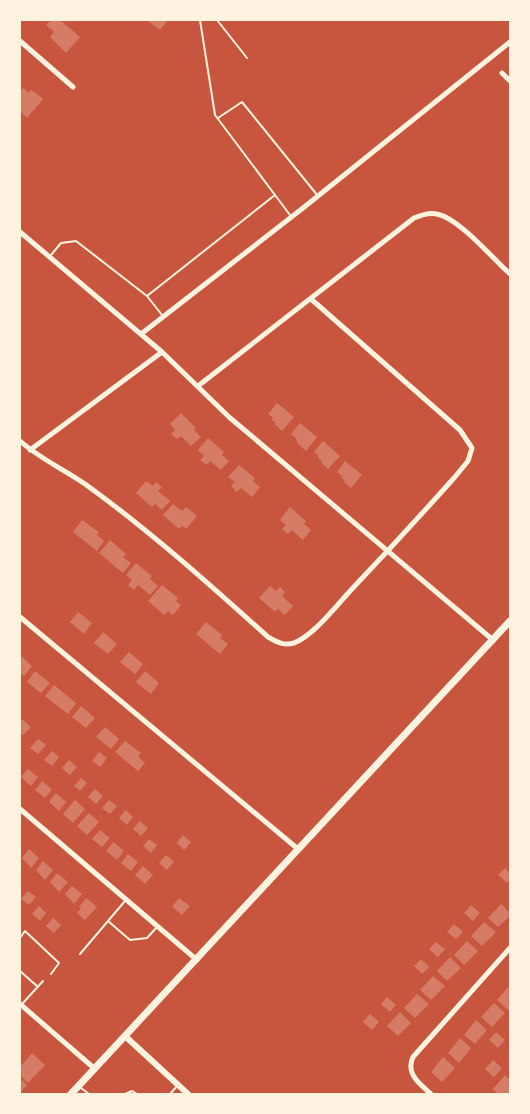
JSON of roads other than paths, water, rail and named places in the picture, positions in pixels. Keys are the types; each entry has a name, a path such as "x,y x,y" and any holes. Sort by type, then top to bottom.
{"main road":[{"path":"71,1095 510,621"}],"street":[{"path":"20,41 73,87"},
{"path":"141,334 292,217 510,42"},
{"path":"501,72 510,81"},
{"path":"198,386 414,218 434,213 454,221 510,274"},
{"path":"20,232 162,352 229,417 493,640"},
{"path":"20,441 30,450 84,484 141,528 268,637 287,645 305,637 468,461 472,448 460,430 381,358 311,299"},
{"path":"30,450 162,352"},
{"path":"20,617 298,849"},
{"path":"20,808 197,960"},
{"path":"431,1095 413,1077 410,1063 413,1057 510,948"},
{"path":"20,1005 95,1069"},
{"path":"125,1036 188,1095"}],"lane":[{"path":"200,20 214,115 292,217"},
{"path":"217,20 247,58"},
{"path":"217,118 242,102 318,196"},
{"path":"147,296 275,195"},
{"path":"49,257 61,243 76,241 147,296 164,316"},
{"path":"80,954 127,899"},
{"path":"108,921 130,940 147,938 158,926"},
{"path":"20,938 25,931 59,963 51,974"},
{"path":"20,971 38,987"},
{"path":"20,1005 43,981"},
{"path":"170,1095 178,1085"},
{"path":"79,1086 89,1095"},
{"path":"125,1095 132,1092 137,1095"}]}
